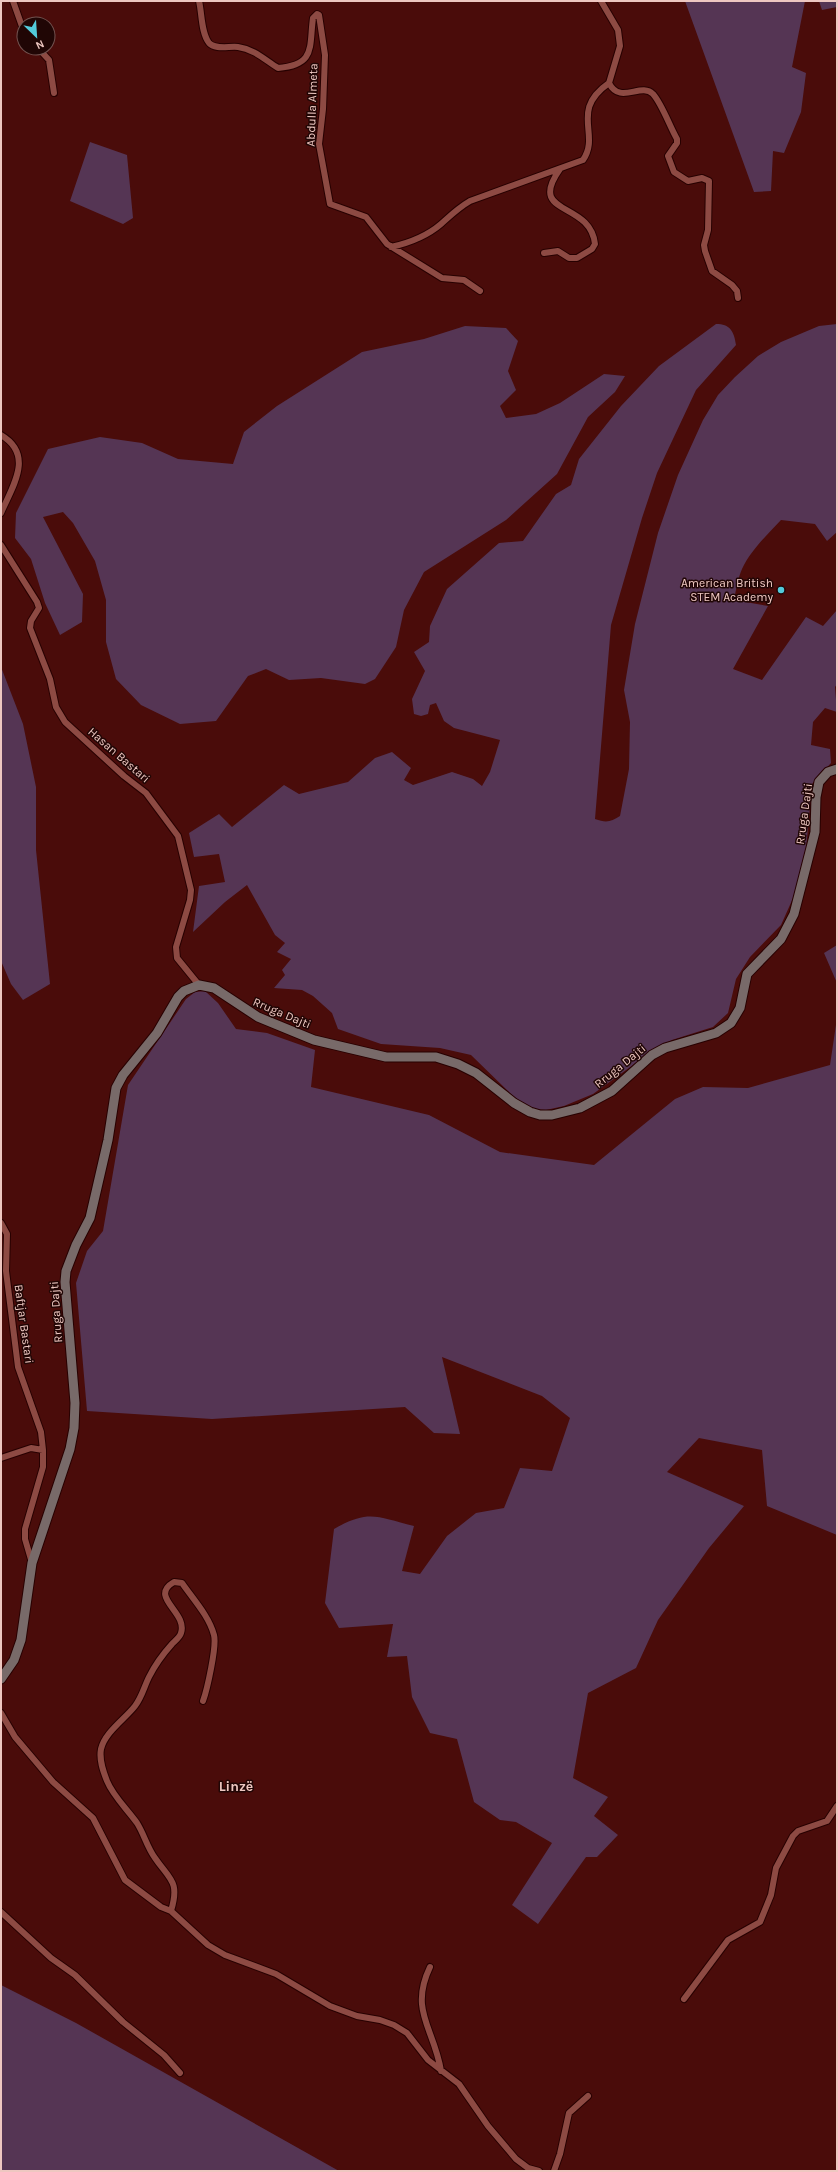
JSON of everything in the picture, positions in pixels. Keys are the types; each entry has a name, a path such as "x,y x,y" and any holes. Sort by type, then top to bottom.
{"main road":[{"name":"Rruga Dajti","path":"1,1680 14,1660 21,1640 32,1563 70,1449 74,1428 75,1403 65,1282 66,1271 76,1245 90,1218 108,1140 116,1088 129,1065 157,1033 178,997 188,989 199,985 214,988 258,1017 314,1040 386,1057 436,1057 458,1064 476,1073 514,1103 530,1112 540,1115 552,1115 574,1110 612,1091 652,1055 664,1048 716,1033 731,1023 740,1008 747,974 781,939 794,914 815,832 816,797 819,782 828,772 837,769"}],"street":[{"path":"13,1 18,16"},
{"name":"Abdulla Almeta","path":"199,1 206,38 209,44 213,47 236,47 251,50 278,68 294,66 306,58 312,44 313,18 317,14 321,18 325,55 320,144 328,200 333,206 366,217 391,247 442,278 464,280 480,291"},
{"path":"391,247 405,244 430,232 442,224 456,209 470,201 583,160 587,153 588,113 590,100 596,92 608,83 620,46 618,30 603,2"},
{"path":"45,56 49,60 54,93"},
{"path":"608,83 612,90 619,93 645,91 654,95 677,139 677,143 668,156 674,172 688,181 702,178 709,181 708,230 704,245 705,251 712,271 732,285 737,291 738,298"},
{"path":"544,253 558,251 569,258 577,258 592,249 595,244 587,224 582,218 555,204 550,196 549,188 560,169"},
{"path":"1,435 15,448 19,466 15,483 1,513"},
{"name":"Hasan Bastari","path":"1,545 36,597 39,608 31,621 30,628 50,678 59,713 65,722 93,748 146,793 178,836 191,890 190,900 176,947 178,958 199,985"},
{"name":"Baftjar Bastari","path":"1,1223 7,1234 6,1271 18,1367 41,1432 43,1450 43,1467 25,1529 25,1539 32,1563"},
{"path":"1,1458 31,1448 43,1450"},
{"path":"171,1911 175,1899 175,1889 170,1876 154,1856 137,1824 107,1783 101,1765 101,1748 106,1739 135,1706 162,1656 181,1634 182,1625 179,1615 167,1603 165,1596 166,1590 174,1582 182,1583 208,1621 215,1637 208,1689 203,1701"},
{"path":"1,1713 15,1738 53,1782 93,1818 124,1880 161,1906 171,1911 208,1945 225,1955 276,1974 330,2006 394,2025 407,2033 428,2060 460,2084 488,2126 516,2159 528,2168 539,2171"},
{"path":"684,1999 728,1940 760,1922 770,1895 776,1868 793,1836 798,1831 827,1821 837,1806"},
{"path":"1,1912 51,1958 75,1975 123,2022 164,2055 180,2073"},
{"path":"430,1967 423,1984 421,1999 424,2016 438,2052 441,2070"},
{"path":"554,2171 560,2154 569,2113 588,2096"}],"shaded area":[{"path":"685,1 805,1 792,67 806,73 801,112 784,153 773,151 771,191 754,192"},
{"path":"819,1 837,1 837,7 822,10"},
{"path":"90,142 127,155 133,218 123,224 70,201"},
{"path":"716,324 725,325 730,329 734,336 736,345 696,390 657,473 642,518 611,625 595,819 608,821 614,820 620,816 629,769 630,722 624,690 635,624 658,533 678,475 703,420 718,395 758,356 781,342 819,326 837,324 837,532 827,541 815,524 781,520 755,549 742,569 734,600 768,606 733,669 762,680 806,617 823,626 837,610 837,684 835,687 837,712 825,708 813,722 811,745 830,749 831,763 812,784 805,860 798,887 781,925 750,957 736,979 728,1013 713,1027 672,1040 655,1049 593,1094 564,1106 546,1110 533,1109 515,1098 471,1055 440,1048 381,1044 338,1029 332,1013 313,996 302,990 274,988 285,975 282,970 291,959 277,952 285,943 275,935 247,885 225,902 193,932 199,886 225,882 219,854 194,857 189,833 219,814 232,827 284,785 299,794 348,782 375,758 392,752 411,768 404,780 413,785 452,772 473,779 482,786 490,772 500,740 454,728 444,721 436,703 430,705 428,714 421,716 414,714 412,699 425,671 414,652 429,642 430,626 447,589 499,543 523,541 556,494 571,485 579,459 621,406 659,366"},
{"path":"465,326 506,328 518,341 508,371 516,390 500,406 506,418 536,414 560,403 604,374 625,376 615,392 588,417 557,474 506,520 424,572 404,610 396,647 375,679 365,684 321,678 289,680 266,669 248,676 216,721 180,724 141,705 116,679 106,642 106,600 95,561 73,523 63,512 43,517 83,594 82,622 60,635 45,603 31,559 15,538 16,513 48,449 100,437 142,443 178,459 233,464 244,432 277,406 362,352 424,339"},
{"path":"1,667 23,724 36,787 36,850 50,984 23,1000 11,984 1,961"},
{"path":"837,945 837,983 824,953"},
{"path":"205,991 218,1003 236,1029 267,1033 315,1050 311,1087 429,1115 500,1152 594,1165 675,1099 703,1087 748,1088 830,1065 837,1018 837,1535 767,1506 762,1450 699,1438 667,1472 744,1506 709,1548 658,1620 636,1668 588,1693 573,1778 608,1797 594,1816 618,1835 597,1857 586,1857 538,1924 512,1905 552,1843 516,1822 500,1820 474,1802 457,1739 430,1733 412,1697 407,1656 387,1657 393,1624 339,1628 325,1603 334,1529 356,1519 365,1517 382,1518 414,1526 402,1571 420,1574 447,1536 476,1513 504,1508 520,1468 552,1471 570,1418 542,1396 442,1357 460,1434 434,1433 405,1407 212,1419 87,1411 76,1283 87,1251 103,1231 128,1085 186,999 195,992"},
{"path":"1,1985 76,2023 339,2171 1,2171"}],"place":[{"name":"American British STEM Academy","path":"781,590"}],"district":[{"name":"Linzë","path":"236,1786"}]}
